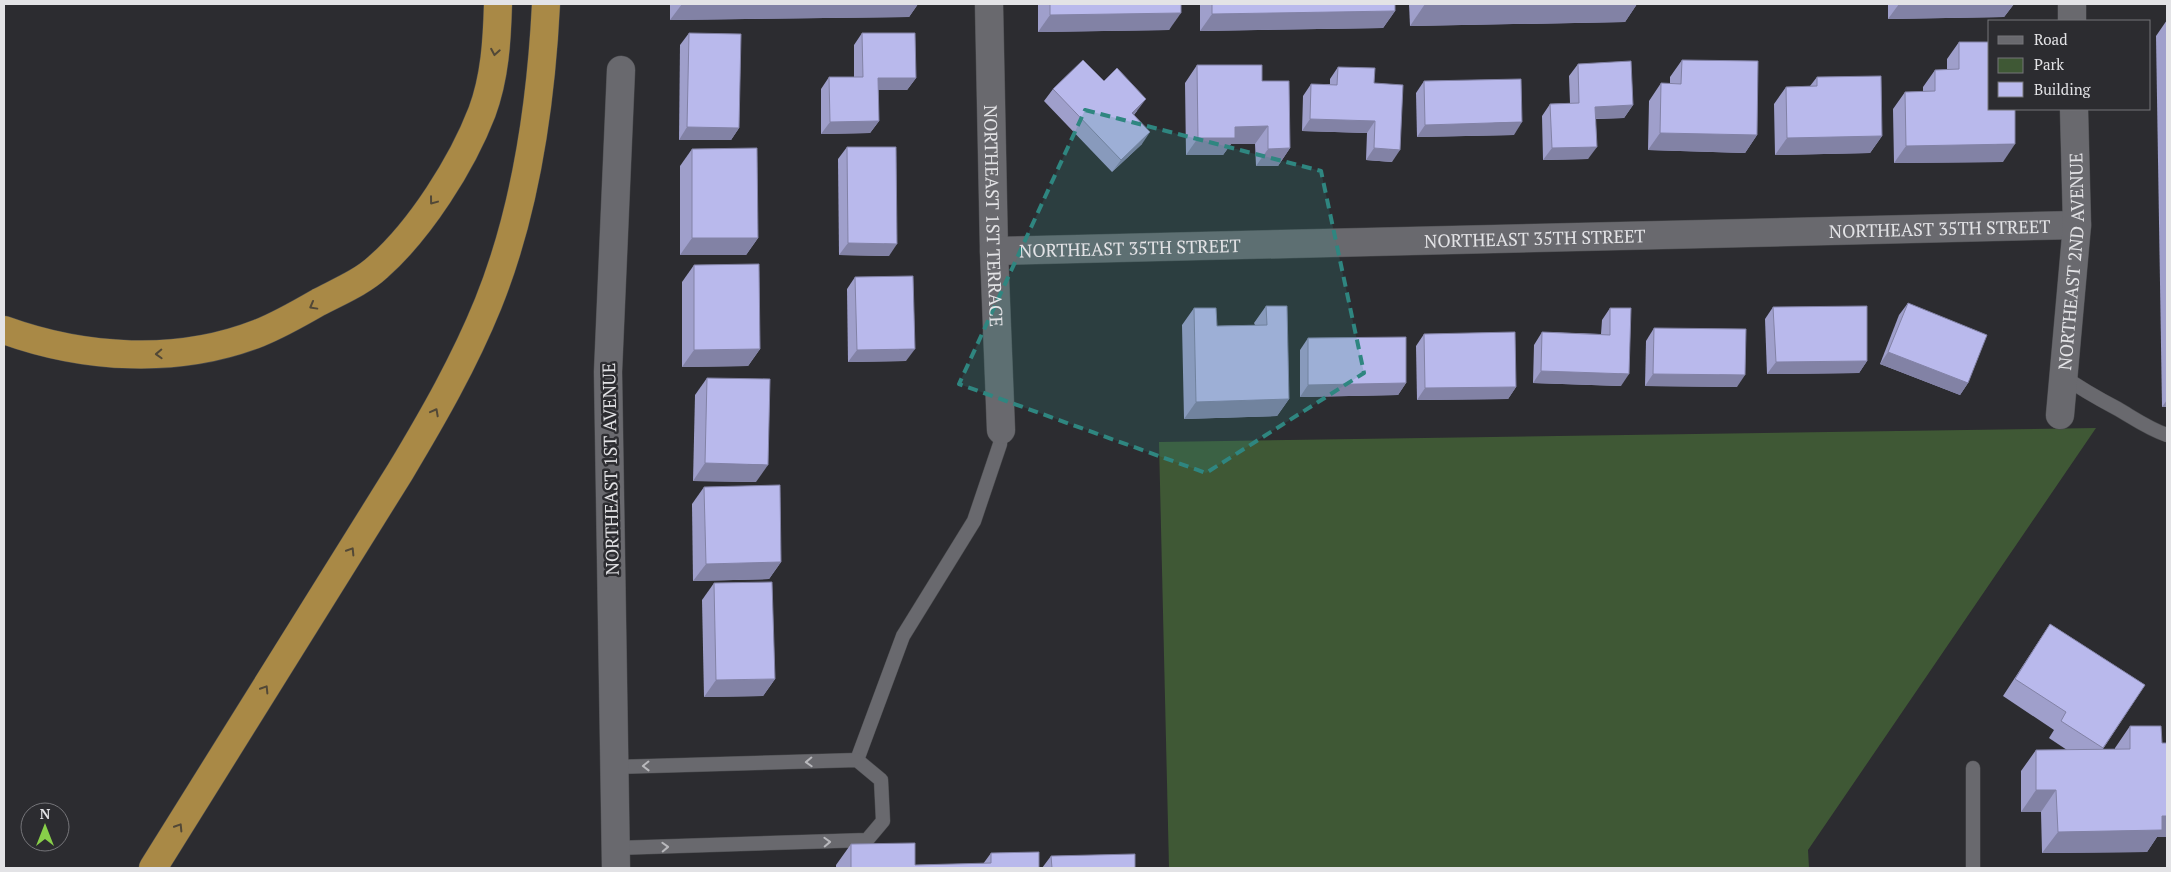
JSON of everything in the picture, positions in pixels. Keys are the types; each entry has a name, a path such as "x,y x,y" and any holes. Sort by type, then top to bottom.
{"highway":[{"path":"4,330 28,339 81,350 134,355 180,353 222,344 259,333 376,269 401,244 443,188 482,111 497,42 498,4"},
{"path":"154,868 400,472 432,419 462,361 494,286 506,251 527,167 536,118 546,4"}],"street":[{"name":"NORTHEAST 1ST TERRACE","path":"989,4 994,251 1001,430"},
{"path":"2072,4 2072,20"},
{"name":"NORTHEAST 1ST AVENUE","path":"616,858 608,372 621,70"},
{"name":"NORTHEAST 2ND AVENUE","path":"2060,415 2077,225 2074,110"},
{"name":"NORTHEAST 35TH STREET","path":"994,251 2077,225"}],"lane":[{"path":"2063,376 2094,398 2117,409 2149,429 2167,435"},
{"path":"857,760 903,636 974,521 1000,444 1001,430"},
{"path":"615,767 857,760 881,780 883,821 866,840 616,858"},
{"path":"1973,768 1973,868"}],"highlighted area":[{"path":"1085,110 1321,171 1364,373 1206,473 959,384"}],"green space":[{"path":"2096,428 1808,850 1809,868 1169,868 1159,442"}],"building":[{"path":"1050,4 1181,4 1181,13 1050,15"},
{"path":"1212,4 1395,4 1395,11 1212,14"},
{"path":"689,33 741,34 739,128 687,127"},
{"path":"862,33 915,33 916,78 878,78 879,121 830,122 829,77 863,77"},
{"path":"1959,42 1988,42 1988,110 2015,110 2015,144 1906,146 1905,92 1935,91 1935,70 1959,69"},
{"path":"1083,60 1104,81 1117,68 1146,99 1132,113 1150,132 1121,160 1053,89"},
{"path":"1682,60 1758,61 1757,135 1660,133 1661,83 1681,84"},
{"path":"1631,61 1633,105 1595,107 1597,147 1552,148 1550,104 1579,103 1578,64"},
{"path":"1197,65 1262,65 1262,81 1289,81 1290,148 1268,149 1268,126 1235,127 1235,138 1198,138"},
{"path":"1338,67 1375,68 1374,83 1403,85 1400,150 1374,148 1375,121 1310,119 1311,84 1337,85"},
{"path":"1881,76 1882,136 1787,138 1786,87 1817,86 1817,77"},
{"path":"1521,79 1522,122 1425,125 1424,81"},
{"path":"847,147 896,147 897,244 848,243"},
{"path":"757,148 758,238 692,238 692,149"},
{"path":"759,264 760,349 694,350 694,265"},
{"path":"913,276 915,349 857,350 855,277"},
{"path":"1908,303 1987,335 1968,383 1888,352"},
{"path":"1266,306 1287,306 1289,399 1196,402 1194,308 1216,308 1217,326 1267,325"},
{"path":"1867,306 1867,361 1776,362 1773,307"},
{"path":"1610,308 1631,308 1629,374 1541,371 1542,332 1610,335"},
{"path":"1654,328 1746,329 1745,375 1653,374"},
{"path":"1515,332 1516,387 1425,388 1424,334"},
{"path":"1406,337 1406,383 1308,385 1308,338"},
{"path":"707,378 770,379 768,465 705,463"},
{"path":"780,485 781,562 706,564 704,487"},
{"path":"772,582 775,679 716,680 714,583"},
{"path":"2050,624 2145,685 2103,748 2061,721 2066,712 2015,679"},
{"path":"2130,726 2161,726 2162,743 2167,743 2167,816 2162,816 2162,830 2058,832 2056,790 2036,790 2036,750 2130,749"},
{"path":"915,843 915,865 991,863 991,853 1039,852 1039,868 851,868 851,844"},
{"path":"1135,854 1135,868 1052,868 1051,856"}]}
